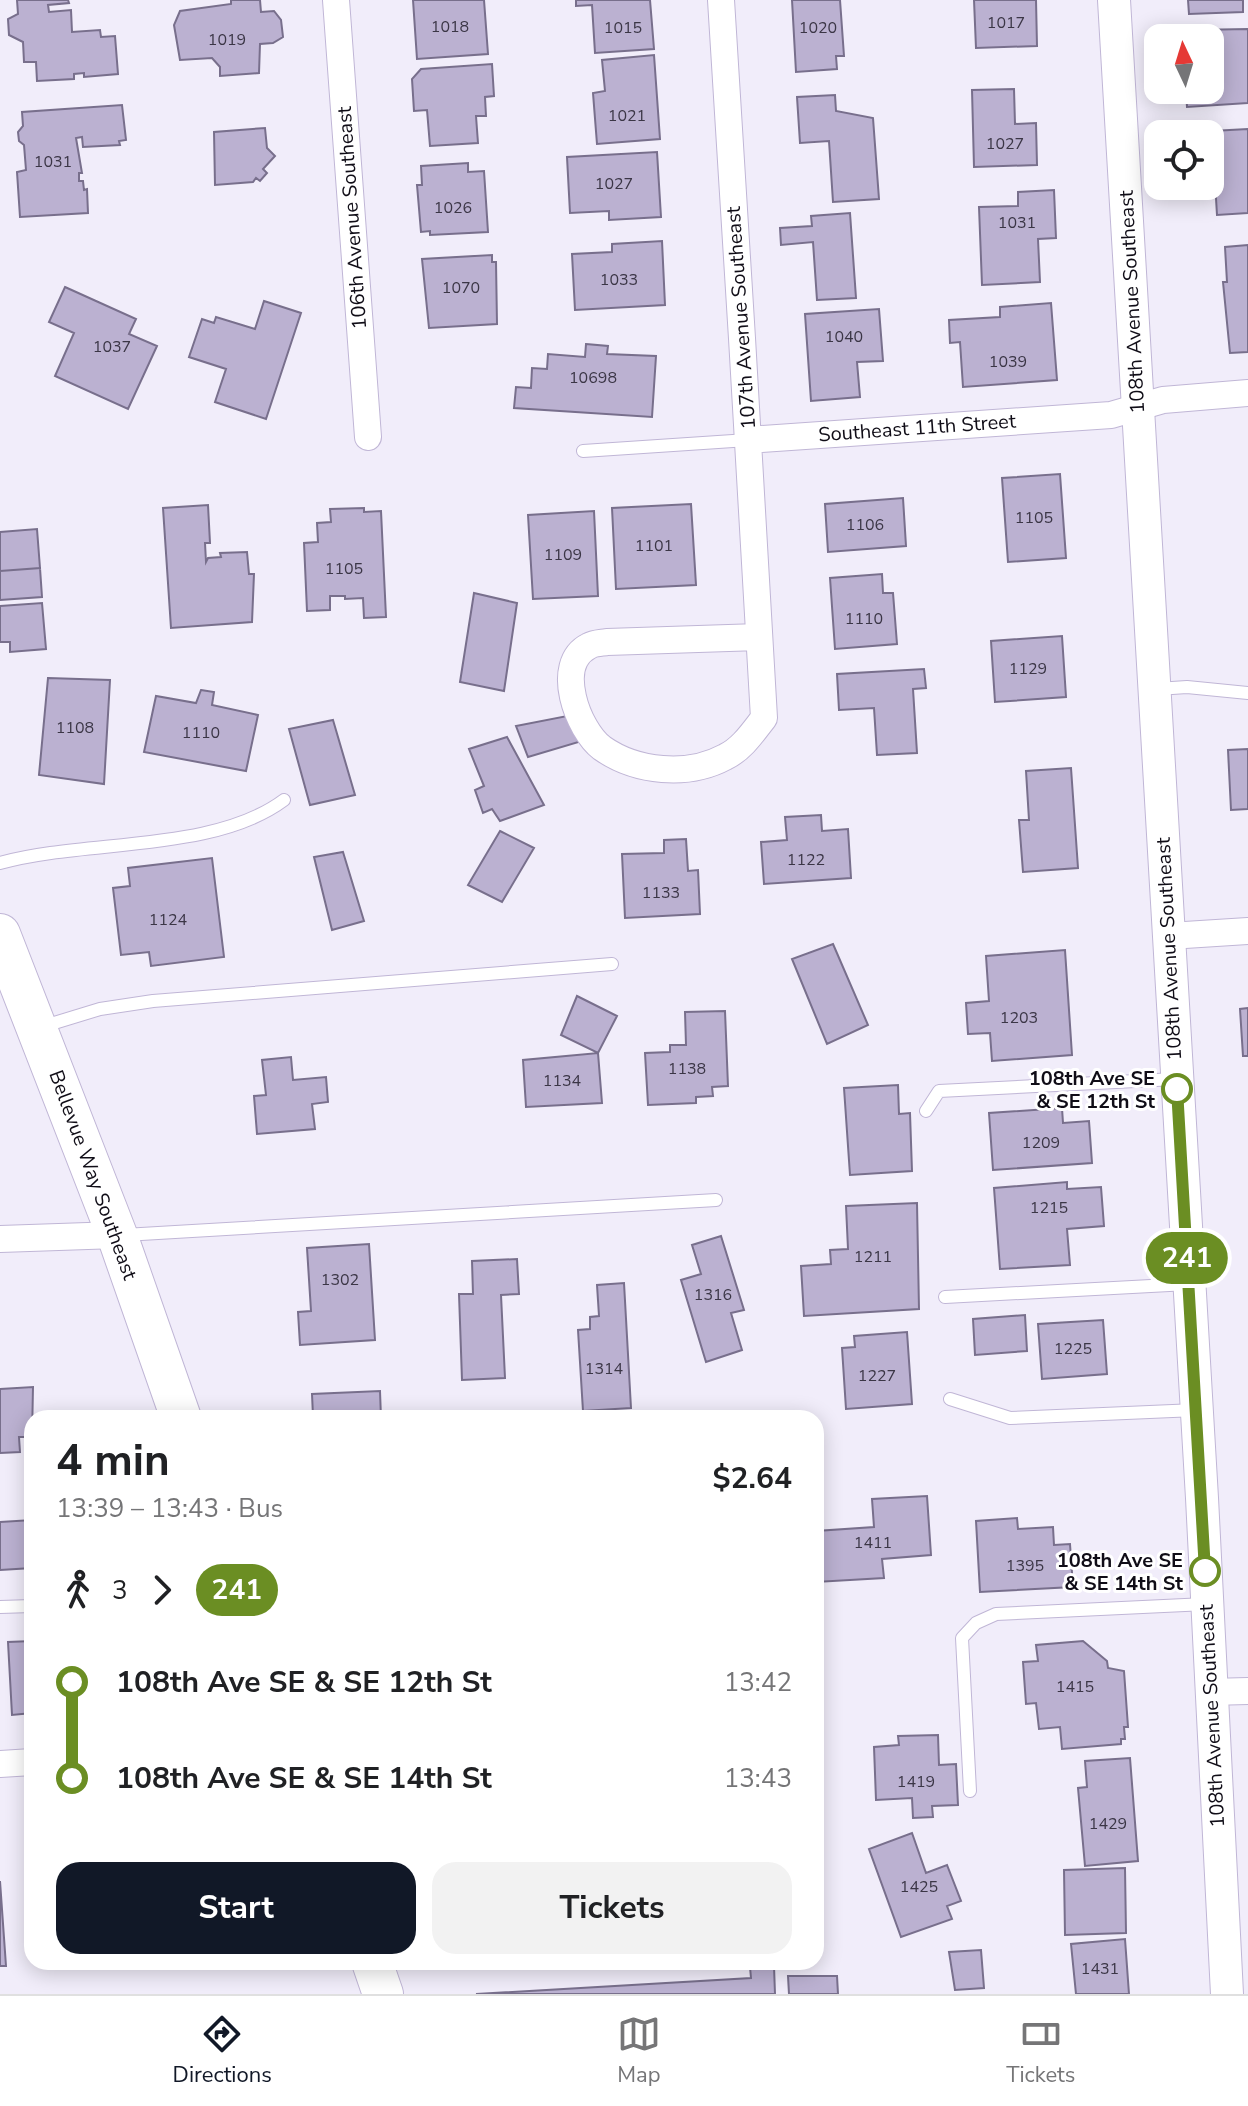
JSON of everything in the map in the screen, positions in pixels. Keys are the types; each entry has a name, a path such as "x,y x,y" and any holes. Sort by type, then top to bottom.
{"main road":[{"name":"Bellevue Way Southeast","path":"0,934 117,1235 178,1410"},
{"path":"375,1970 383,1994"}],"street":[{"name":"106th Avenue Southeast","path":"336,0 368,437"},
{"name":"107th Avenue Southeast","path":"721,0 764,718 747,740 726,757 696,768 656,769 625,761 600,746 584,724 573,694 572,669 577,656 589,646 607,642 759,637"},
{"name":"108th Avenue Southeast","path":"1114,0 1227,1994"},
{"name":"Southeast 11th Street","path":"748,440 1111,415 1163,400 1248,393"},
{"path":"1169,936 1248,931"},
{"path":"0,1239 117,1235"},
{"path":"1210,1692 1248,1691"},
{"path":"0,1764 24,1762"}],"lane":[{"name":"Southeast 11th Street","path":"583,451 748,440"},
{"path":"1154,689 1187,687 1248,693"},
{"path":"0,863 225,828 265,814 284,800"},
{"path":"38,1028 100,1009 153,1001 612,964"},
{"path":"926,1111 939,1091 1176,1079"},
{"path":"117,1235 716,1200"},
{"path":"945,1297 1188,1284"},
{"path":"950,1399 1010,1418 1196,1410"},
{"path":"970,1791 962,1638 976,1623 996,1614 1206,1604"},
{"path":"0,1607 24,1606"}],"building":[{"path":"17,0 68,0 69,3 48,5 49,12 71,10 72,32 100,30 101,37 115,36 118,74 84,77 84,73 74,74 74,79 37,81 36,62 24,62 23,42 9,35 8,19 18,14"},
{"path":"231,0 260,0 261,12 274,11 281,20 283,37 273,43 260,44 259,73 220,76 220,67 212,58 180,60 174,25 180,11 231,4"},
{"path":"413,0 484,0 488,54 417,59"},
{"path":"576,0 650,0 654,49 595,53 592,5 576,6"},
{"path":"792,0 840,0 844,56 836,56 837,69 796,72"},
{"path":"974,0 1036,0 1037,46 976,48"},
{"path":"1188,0 1243,0 1243,12 1189,14"},
{"path":"1224,29 1248,29 1248,103 1187,107 1187,104 1224,104"},
{"path":"654,55 660,139 597,144 593,93 605,91 602,60"},
{"path":"492,64 494,96 485,97 486,116 476,116 478,143 430,146 427,110 414,111 412,79 421,69"},
{"path":"1014,89 1015,124 1036,123 1037,165 974,167 972,90"},
{"path":"835,95 836,111 873,118 879,199 833,202 829,141 800,143 797,97"},
{"path":"122,105 126,140 119,141 120,145 83,147 82,137 76,138 82,173 79,173 79,181 83,181 84,190 87,189 88,213 20,217 17,172 26,170 24,145 19,141 18,132 23,126 22,112"},
{"path":"265,128 267,148 275,156 263,169 267,173 260,181 256,178 253,182 215,185 214,132"},
{"path":"1248,129 1248,213 1217,215 1216,200 1224,200 1224,130"},
{"path":"657,152 661,217 609,220 609,211 570,213 567,157"},
{"path":"468,163 468,172 484,171 488,232 430,235 430,231 421,232 417,185 422,185 421,166"},
{"path":"1054,190 1056,238 1038,239 1040,282 982,285 979,207 1018,206 1018,192"},
{"path":"850,213 856,298 817,300 813,242 781,245 780,228 812,226 811,216"},
{"path":"662,241 665,305 575,310 572,254 612,252 612,244"},
{"path":"1248,245 1248,352 1230,353 1223,282 1227,282 1225,247"},
{"path":"492,255 492,262 496,262 497,324 429,328 422,259"},
{"path":"65,287 136,319 129,334 157,346 128,409 55,376 74,333 49,322"},
{"path":"264,301 301,313 266,419 215,402 226,369 189,357 202,319 214,323 216,317 255,329"},
{"path":"1051,303 1057,380 963,387 960,342 950,343 949,320 1000,317 1000,307"},
{"path":"879,309 883,361 857,362 860,397 811,401 805,314"},
{"path":"586,344 608,346 607,354 656,356 652,417 514,408 516,387 531,388 532,368 547,369 548,354 585,357"},
{"path":"1060,474 1066,558 1008,562 1002,478"},
{"path":"903,498 906,546 828,552 825,504"},
{"path":"691,504 696,585 616,589 612,508"},
{"path":"208,505 210,543 205,543 206,562 208,558 221,557 220,553 247,552 249,574 254,574 252,622 171,628 163,508"},
{"path":"364,508 364,512 381,511 386,617 364,618 363,598 345,599 345,596 330,596 330,610 307,611 304,543 318,542 317,523 331,522 330,509"},
{"path":"594,511 598,596 533,599 528,515"},
{"path":"37,529 40,568 0,571 0,532"},
{"path":"40,568 42,597 0,600 0,571"},
{"path":"882,574 883,593 893,593 897,644 835,649 830,578"},
{"path":"474,593 517,603 504,691 460,682"},
{"path":"42,603 46,649 10,652 10,642 0,642 0,606"},
{"path":"1062,636 1066,697 995,702 991,641"},
{"path":"924,669 926,688 913,689 917,753 877,755 874,708 839,710 837,674"},
{"path":"48,678 110,680 104,784 39,775"},
{"path":"201,690 214,692 212,705 258,715 246,771 144,752 156,696 196,703"},
{"path":"567,716 582,741 528,757 516,726"},
{"path":"333,720 355,795 310,805 289,729"},
{"path":"507,737 544,805 500,821 492,809 483,813 475,790 484,786 469,749"},
{"path":"1248,749 1248,809 1231,810 1228,750"},
{"path":"1071,768 1078,868 1023,872 1019,820 1029,820 1026,771"},
{"path":"821,815 822,831 848,829 851,878 764,884 761,842 787,840 785,817"},
{"path":"500,831 534,848 502,902 468,885"},
{"path":"686,839 688,871 698,870 700,914 625,918 622,854 664,853 664,840"},
{"path":"343,852 364,921 332,930 314,857"},
{"path":"212,858 224,957 151,966 149,952 121,955 113,888 130,886 128,868"},
{"path":"833,944 868,1025 827,1044 792,959"},
{"path":"1065,950 1072,1055 992,1061 990,1033 968,1034 966,1003 989,1001 986,956"},
{"path":"577,996 617,1016 598,1053 561,1035"},
{"path":"1248,1008 1248,1056 1243,1056 1240,1009"},
{"path":"725,1011 728,1086 712,1087 713,1096 696,1097 696,1103 648,1105 645,1053 670,1052 670,1045 686,1045 685,1012"},
{"path":"598,1053 602,1103 526,1107 523,1060"},
{"path":"291,1057 293,1080 326,1077 328,1102 312,1104 315,1129 257,1134 254,1096 266,1095 262,1060"},
{"path":"898,1085 899,1114 910,1113 912,1171 850,1175 844,1088"},
{"path":"1062,1108 1063,1123 1089,1121 1092,1163 993,1170 989,1113"},
{"path":"1067,1182 1067,1189 1101,1187 1104,1226 1067,1229 1070,1265 1000,1269 994,1188"},
{"path":"917,1203 919,1309 804,1316 801,1266 831,1264 830,1250 848,1249 846,1206"},
{"path":"721,1236 744,1310 731,1313 742,1350 706,1362 681,1280 701,1274 692,1245"},
{"path":"369,1244 375,1340 300,1345 298,1312 311,1311 307,1248"},
{"path":"517,1259 519,1294 501,1295 505,1378 462,1380 459,1294 473,1294 472,1261"},
{"path":"624,1283 631,1408 583,1410 578,1330 590,1329 590,1317 599,1316 597,1285"},
{"path":"1025,1315 1027,1351 975,1355 973,1319"},
{"path":"1103,1320 1107,1374 1042,1379 1038,1324"},
{"path":"907,1332 912,1404 846,1409 842,1348 855,1347 854,1336"},
{"path":"33,1387 33,1410 24,1410 24,1437 19,1437 20,1452 0,1453 0,1389"},
{"path":"380,1391 381,1410 313,1410 312,1394"},
{"path":"927,1496 931,1555 882,1559 884,1578 824,1582 824,1530 874,1527 872,1499"},
{"path":"1017,1518 1018,1529 1053,1527 1054,1545 1070,1544 1073,1587 980,1592 976,1521"},
{"path":"24,1520 24,1568 0,1570 0,1522"},
{"path":"24,1641 24,1714 12,1715 8,1642"},
{"path":"1083,1641 1107,1661 1108,1668 1124,1671 1128,1727 1124,1727 1125,1739 1121,1739 1121,1744 1062,1749 1060,1727 1039,1729 1036,1703 1026,1704 1023,1662 1038,1661 1036,1645"},
{"path":"938,1735 939,1765 956,1764 958,1805 932,1806 933,1817 913,1818 912,1798 876,1800 874,1747 899,1745 898,1736"},
{"path":"1130,1758 1138,1861 1085,1866 1078,1788 1087,1787 1085,1761"},
{"path":"912,1833 926,1873 947,1865 961,1901 947,1906 952,1919 901,1937 869,1849"},
{"path":"1125,1868 1126,1933 1065,1935 1064,1870"},
{"path":"0,1881 6,1966 0,1966"},
{"path":"1125,1939 1129,1994 1076,1994 1071,1944"},
{"path":"981,1950 984,1988 955,1990 949,1952"},
{"path":"750,1970 774,1970 775,1994 476,1994 751,1978"},
{"path":"788,1976 837,1976 838,1994 789,1994"}],"bus line":[{"name":"241","path":"1177,1089 1205,1571"}],"place":[{"name":"108th Ave SE & SE 12th St","path":"1177,1089"},
{"name":"108th Ave SE & SE 14th St","path":"1205,1571"}]}
